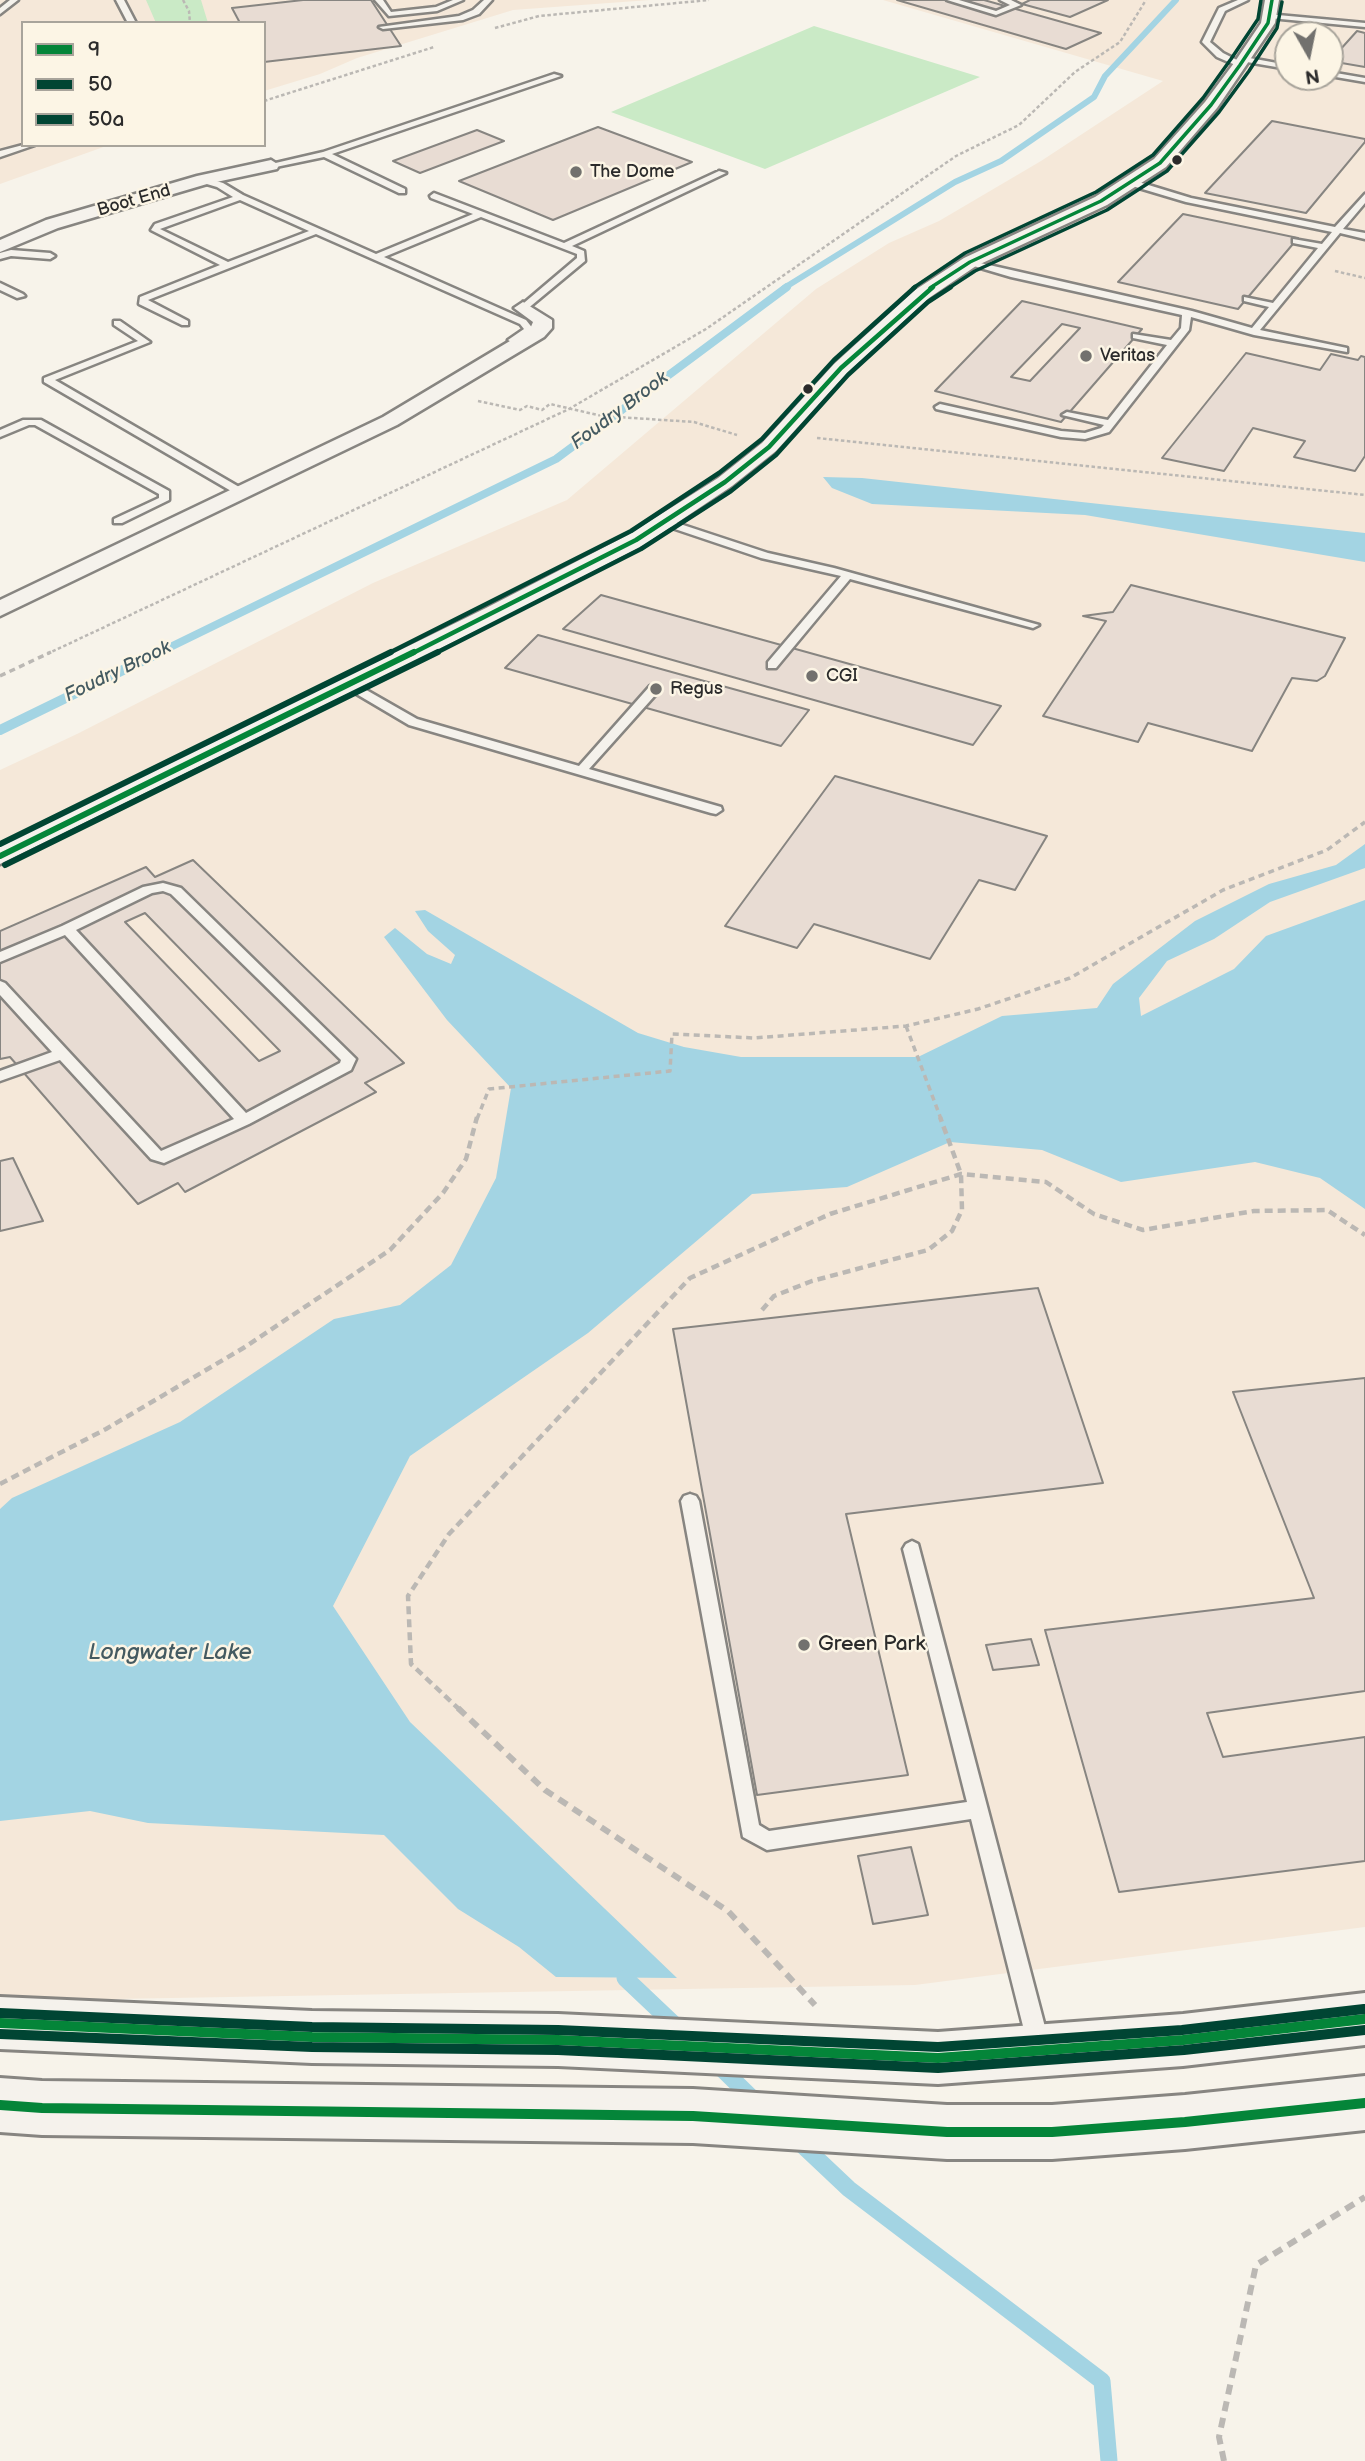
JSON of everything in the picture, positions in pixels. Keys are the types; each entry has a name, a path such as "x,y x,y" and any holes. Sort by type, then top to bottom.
{"street":[{"path":"0,856 494,613 636,540 725,482 769,447 841,369 895,316 970,262 1101,201 1160,163 1211,106 1242,62 1271,9"},
{"name":"Boot End","path":"0,247 52,225 203,180 271,165"},
{"path":"0,608 390,421 514,348 542,328 543,320 523,308"},
{"path":"0,2023 312,2037 558,2040 806,2029 939,2058 1183,2040 1365,2019"},
{"path":"0,2105 42,2108 693,2116 947,2132 1065,2131 1365,2103"}],"lane":[{"path":"0,12 14,0"},
{"path":"120,0 131,21"},
{"path":"379,0 389,15 437,9 459,0"},
{"path":"383,27 460,18 476,12 488,0"},
{"path":"951,0 996,13 1017,5 1004,0"},
{"path":"1244,0 1222,10 1206,42 1220,55 1242,62 1274,65"},
{"path":"1271,9 1365,21"},
{"path":"271,165 325,154 557,76"},
{"path":"1344,76 1365,80"},
{"path":"0,154 24,147"},
{"path":"325,154 402,191"},
{"path":"565,246 722,173"},
{"path":"203,180 220,185 240,197 523,322 529,330 506,345 514,348"},
{"path":"1132,183 1189,200 1365,236"},
{"path":"434,196 581,253 582,259 523,308"},
{"path":"229,265 155,230 158,226 240,197"},
{"path":"1254,332 1365,197"},
{"path":"376,257 482,214"},
{"path":"185,323 144,304 144,299 316,231"},
{"path":"1296,241 1325,247"},
{"path":"0,256 11,253 50,256"},
{"path":"970,262 1014,275 1187,313 1254,332 1344,350"},
{"path":"0,286 20,296"},
{"path":"1247,299 1276,306"},
{"path":"940,407 1061,434 1086,436 1104,430 1186,328 1187,313"},
{"path":"117,323 145,342 47,380 242,493"},
{"path":"1136,336 1174,344"},
{"path":"1067,415 1110,423"},
{"path":"0,434 27,422 37,422 164,493 164,500 118,521"},
{"path":"664,522 765,556 1033,625"},
{"path":"772,665 847,576"},
{"path":"347,683 412,722 716,810"},
{"path":"582,770 654,689"},
{"path":"0,957 67,929 148,890 163,887 176,891 345,1052 349,1059 346,1066 244,1120 164,1158 156,1155 0,986"},
{"path":"67,929 244,1120"},
{"path":"0,1076 62,1053"},
{"path":"690,1501 750,1830 767,1841 979,1809"},
{"path":"912,1549 1041,2052"}],"path":[{"path":"183,0 189,11 190,21"},
{"path":"495,29 539,16 709,0"},
{"path":"0,676 569,410 706,329 956,156 1019,125 1075,72 1120,42 1146,0"},
{"path":"266,100 444,44"},
{"path":"493,404 520,410 527,406 542,411 550,404 602,416 694,422 745,438"},
{"path":"810,442 819,436 1365,495"},
{"path":"0,1484 106,1429 233,1354 390,1250 443,1194 466,1158 481,1102 489,1088 670,1070 672,1034 754,1038 906,1026 978,1009 1070,978 1223,890 1327,850 1365,822"},
{"path":"762,1310 774,1296 812,1281 928,1250 952,1231 962,1210 961,1174 906,1026"},
{"path":"806,2029 728,1911 545,1790 411,1664 408,1596 449,1534 690,1278 830,1214 961,1174 1046,1182 1094,1214 1143,1230 1254,1211 1327,1210 1365,1235"},
{"path":"1224,2461 1219,2437 1256,2265 1365,2197"}],"shaded area":[{"path":"0,0 650,0 513,10 357,58 320,74 266,90 266,21 21,21 21,147 103,147 0,184"},
{"name":"Green Park","path":"883,0 1365,0 1365,1927 915,1985 0,2001 0,770 77,734 373,583 567,500 816,289 889,243 939,221 1041,161 1163,81"}],"green space":[{"path":"146,0 201,0 207,21 155,21"},
{"path":"814,26 980,77 765,169 611,112"}],"water":[{"path":"823,477 862,478 1365,533 1365,562 1085,515 872,504 832,488"},
{"name":"Longwater Lake","path":"1365,844 1365,868 1270,902 1214,939 1167,961 1139,998 1141,1016 1234,969 1266,936 1365,900 1365,1209 1320,1178 1255,1162 1121,1182 1042,1150 950,1142 847,1187 752,1194 588,1333 410,1456 333,1606 410,1722 677,1978 556,1977 519,1947 458,1909 384,1835 148,1823 90,1811 0,1821 0,1509 12,1498 180,1422 334,1319 400,1305 451,1265 496,1178 511,1088 447,1020 384,937 395,928 427,954 451,964 455,955 428,931 415,911 425,910 638,1033 684,1047 741,1057 918,1057 1002,1016 1097,1008 1113,984 1195,921 1269,884 1336,865"}],"building":[{"path":"303,0 371,0 401,46 266,62 266,21 239,21 232,8"},
{"path":"897,0 984,0 1101,33 1066,49"},
{"path":"1030,0 1108,0 1070,17 1022,4"},
{"path":"1357,31 1365,33 1365,67 1344,63 1344,45"},
{"path":"1272,121 1365,139 1365,142 1306,213 1205,193"},
{"name":"The Dome","path":"598,127 692,162 553,220 459,181"},
{"path":"477,130 504,141 420,173 393,161"},
{"path":"1183,214 1298,238 1238,309 1118,282"},
{"name":"Veritas","path":"1022,301 1142,329 1061,422 935,391","holes":["1062,324 1080,328 1030,381 1011,377"]},
{"name":"Veritas","path":"1246,353 1320,370 1331,354 1358,360 1361,356 1365,357 1365,456 1355,471 1294,457 1305,441 1253,428 1224,471 1162,458"},
{"path":"1131,585 1345,638 1325,676 1317,681 1292,678 1252,751 1148,723 1138,742 1043,716 1106,621 1083,616 1113,612"},
{"name":"CGI","path":"601,595 1001,706 973,745 563,629"},
{"name":"Regus","path":"538,635 809,710 781,746 505,668"},
{"path":"835,776 1047,836 1015,890 979,880 930,959 814,924 797,948 725,926"},
{"path":"193,860 404,1063 365,1083 376,1092 185,1192 178,1183 138,1204 10,1057 0,1059 0,931 146,867 155,877","holes":["145,913 280,1051 259,1061 125,922"]},
{"path":"13,1158 43,1221 0,1231 0,1161"},
{"name":"Green Park","path":"1038,1288 1103,1483 846,1514 908,1775 757,1795 673,1329"},
{"path":"1365,1378 1365,1691 1207,1713 1223,1757 1365,1737 1365,1861 1119,1892 1045,1630 1314,1598 1233,1392"},
{"path":"1031,1639 1039,1665 993,1670 986,1645"},
{"path":"911,1847 928,1915 873,1924 858,1856"}],"waterway":[{"name":"Foudry Brook","path":"784,288 955,182 1001,161 1094,97 1105,76 1176,0"},
{"name":"Foudry Brook","path":"156,654 556,459 787,287"},
{"name":"Foudry Brook","path":"0,730 160,652"},
{"path":"625,1978 681,2031"},
{"path":"715,2062 757,2103"},
{"path":"796,2139 849,2189 1102,2381 1109,2461"}],"transit line":[{"name":"50a","path":"0,844 489,604 631,531 719,473 762,439 834,360 916,286 965,253 1096,192 1153,155 1203,98 1231,59 1258,19 1261,0"},
{"name":"9","path":"0,856 494,613 636,540 725,482 769,447 841,368 922,294 970,262 1101,201 1160,163 1211,105 1240,65 1268,23 1272,0"},
{"name":"50","path":"5,865 499,622 641,549 731,491 776,455 848,375 928,302 975,271 1107,210 1167,171 1219,112 1249,71 1277,28 1282,2"},
{"name":"50a","path":"0,2013 312,2027 558,2030 938,2047 1182,2030 1364,2009"},
{"name":"9","path":"0,2023 312,2037 558,2040 938,2058 1183,2040 1365,2019"},
{"name":"50","path":"0,2034 312,2047 558,2050 938,2068 1184,2050 1365,2030"},
{"name":"9","path":"0,2105 42,2108 693,2116 947,2132 1052,2132 1185,2122 1365,2103"}],"place":[{"name":"The Dome","path":"576,172"},
{"name":"Veritas","path":"1086,356"},
{"name":"CGI","path":"812,676"},
{"name":"Regus","path":"656,689"},
{"name":"Green Park","path":"804,1645"}]}
